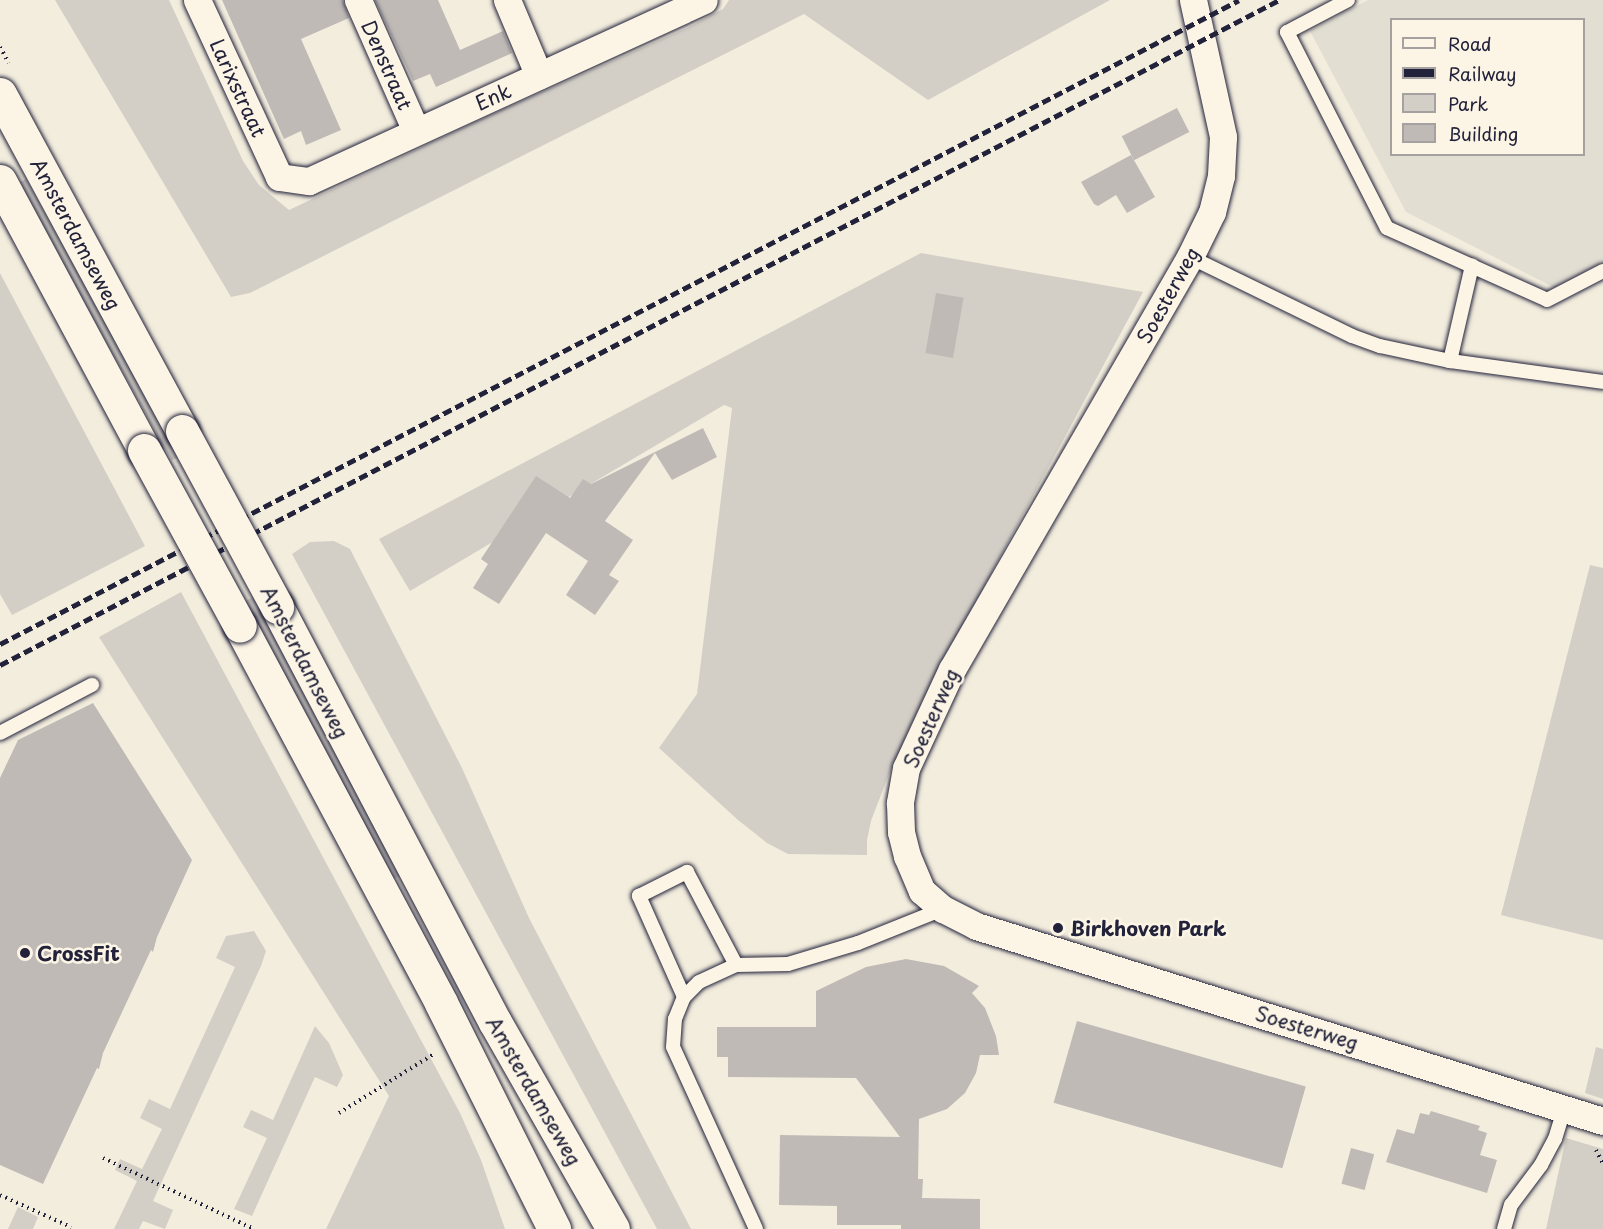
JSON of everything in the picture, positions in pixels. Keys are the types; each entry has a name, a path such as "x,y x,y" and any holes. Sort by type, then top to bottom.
{"main road":[{"name":"Amsterdamseweg","path":"0,94 277,607 495,1022 613,1229"},
{"name":"Amsterdamseweg","path":"0,181 441,1003 554,1229"}],"street":[{"name":"Larixstraat","path":"196,0 279,177"},
{"name":"Denstraat","path":"358,0 416,131"},
{"path":"507,0 539,76"},
{"name":"Enk","path":"279,177 309,181 704,0"},
{"name":"Soesterweg","path":"1193,0 1223,136 1221,176 1212,212 1190,257 952,669 906,768 900,803 901,832 907,856 922,891 943,909 976,926 1603,1121"}],"lane":[{"path":"1348,0 1287,32 1387,228 1547,300 1603,271"},
{"path":"1190,257 1352,336 1380,346 1450,361 1603,382"},
{"path":"1450,361 1472,266"},
{"path":"0,733 92,685"},
{"path":"684,997 639,896 687,872 736,965"},
{"path":"756,1229 673,1047 675,1019 684,997 699,982 736,965 788,964 858,942 943,909"},
{"path":"1504,1229 1510,1205 1541,1165 1555,1139 1564,1109"}],"path":[{"path":"339,1113 418,1063"},
{"path":"103,1158 254,1229"},
{"path":"0,1195 71,1227"}],"shaded area":[{"path":"1368,0 1603,0 1603,266 1557,289 1406,212 1310,31"}],"green space":[{"path":"55,0 169,0 243,161 259,185 289,210 488,116 687,28 723,9 729,0 1110,0 928,100 804,14 250,293 231,297"},
{"path":"26,179 180,456 172,461 18,183"},
{"path":"921,253 1143,292 924,698 889,774 871,821 867,855 788,854 767,843 738,820 659,748 697,694 732,408 724,405 410,591 379,539"},
{"path":"0,273 145,546 12,615 0,594"},
{"path":"334,541 350,549 462,768 529,918 691,1229 657,1229 292,554 310,542"},
{"path":"1590,565 1603,568 1603,940 1501,915"},
{"path":"181,592 460,1113 481,1160 505,1229 326,1229 389,1096 99,637"},
{"path":"253,597 401,875 392,880 244,602"},
{"path":"254,931 266,951 261,966 153,1201 173,1210 165,1229 143,1221 139,1229 114,1229 137,1181 115,1170 120,1159 142,1169 162,1129 140,1118 149,1099 170,1109 235,967 216,958 226,936"},
{"path":"315,1026 329,1043 343,1075 337,1087 315,1077 252,1216 234,1209 267,1138 243,1127 251,1110 273,1120"},
{"path":"1596,1047 1603,1049 1603,1099 1585,1093"},
{"path":"1566,1138 1603,1149 1603,1229 1546,1229"},
{"path":"18,1207 38,1217 33,1229 8,1229"}],"building":[{"path":"222,0 343,0 349,18 301,39 341,130 306,145 301,131 284,139"},
{"path":"375,0 438,0 460,50 503,31 512,53 436,87 430,74 413,81"},
{"path":"1177,108 1189,132 1134,160 1122,136"},
{"path":"1131,155 1155,197 1127,213 1116,195 1098,206 1094,204 1081,182"},
{"path":"936,293 964,298 953,358 925,353"},
{"path":"703,428 717,457 672,480 655,453 605,521 633,540 609,575 619,581 595,615 566,595 588,561 546,533 499,604 473,588 488,564 481,559 536,476 570,498 583,479 591,484"},
{"path":"93,703 192,860 157,937 153,952 151,950 103,1053 99,1069 97,1068 43,1184 0,1165 0,778 18,740"},
{"path":"906,959 944,966 979,986 972,993 985,1008 996,1036 999,1055 980,1055 976,1073 965,1093 947,1109 919,1119 918,1179 923,1179 922,1198 980,1199 980,1229 901,1229 901,1225 837,1225 837,1206 779,1205 780,1135 900,1137 856,1078 728,1077 728,1057 717,1057 717,1027 816,1027 816,991 866,967"},
{"path":"1077,1021 1306,1087 1282,1168 1054,1103"},
{"path":"1431,1111 1480,1126 1478,1130 1487,1133 1480,1155 1497,1160 1487,1193 1386,1162 1397,1129 1414,1134 1420,1113 1429,1115"},
{"path":"1351,1148 1374,1154 1365,1190 1341,1184"}],"railway":[{"path":"0,644 1239,0"},
{"path":"0,665 1279,0"}],"place":[{"name":"Birkhoven Park","path":"1058,928"},
{"name":"CrossFit","path":"25,953"}]}
